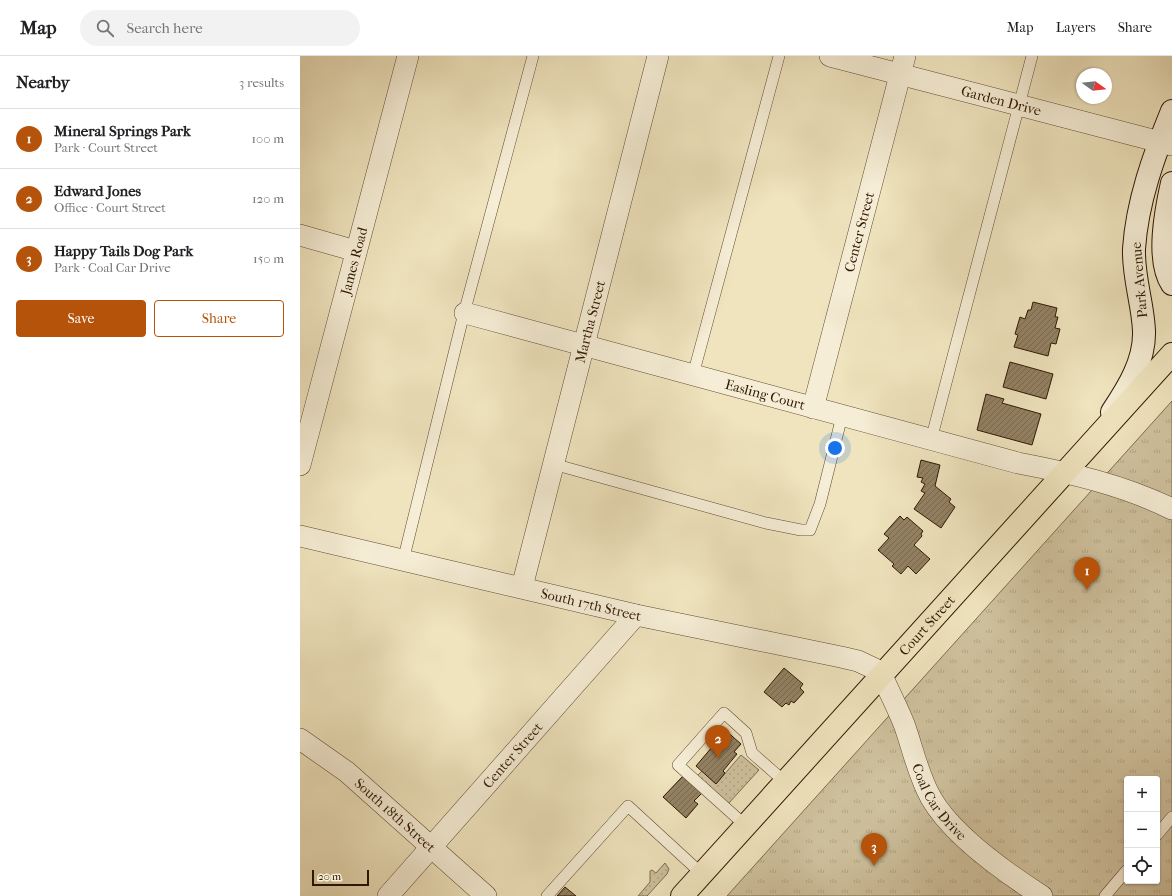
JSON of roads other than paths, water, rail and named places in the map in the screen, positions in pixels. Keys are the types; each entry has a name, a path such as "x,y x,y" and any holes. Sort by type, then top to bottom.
{"main road":[{"name":"Court Street","path":"682,896 1172,354"}],"street":[{"name":"James Road","path":"300,466 408,56"},
{"name":"Martha Street","path":"522,587 658,56"},
{"name":"Garden Drive","path":"830,56 903,65 1019,105 1166,143"},
{"name":"Center Street","path":"813,408 903,65"},
{"name":"Park Avenue","path":"1093,441 1132,378 1142,354 1144,332 1135,267 1136,232 1143,196 1166,143 1172,111"},
{"name":"Park Avenue","path":"1172,183 1164,241 1167,276 1172,284"},
{"path":"300,235 356,251"},
{"name":"Easling Court","path":"465,313 1018,463 1094,479 1129,490 1172,509"},
{"name":"South 17th Street","path":"300,536 636,615 858,661 882,674"},
{"name":"Center Street","path":"388,896 636,615"},
{"name":"Coal Car Drive","path":"882,674 904,724 921,776 939,809 956,829 977,848 1014,877 1042,896"},
{"name":"South 18th Street","path":"300,738 347,772 486,896"}],"lane":[{"path":"403,561 465,313 533,56"},
{"path":"693,375 779,56"},
{"path":"931,440 1032,56"},
{"path":"553,464 766,523 801,530 810,530 820,504 842,416"},
{"path":"746,826 678,765 724,713 746,733 752,753 785,782"},
{"path":"546,896 628,806 702,874"},
{"path":"1160,831 1172,817"},
{"path":"1105,896 1124,874"}],"place":[{"name":"Mineral Springs Park","path":"1087,590"},
{"name":"Edward Jones","path":"718,758"},
{"name":"Happy Tails Dog Park","path":"874,866"}]}
